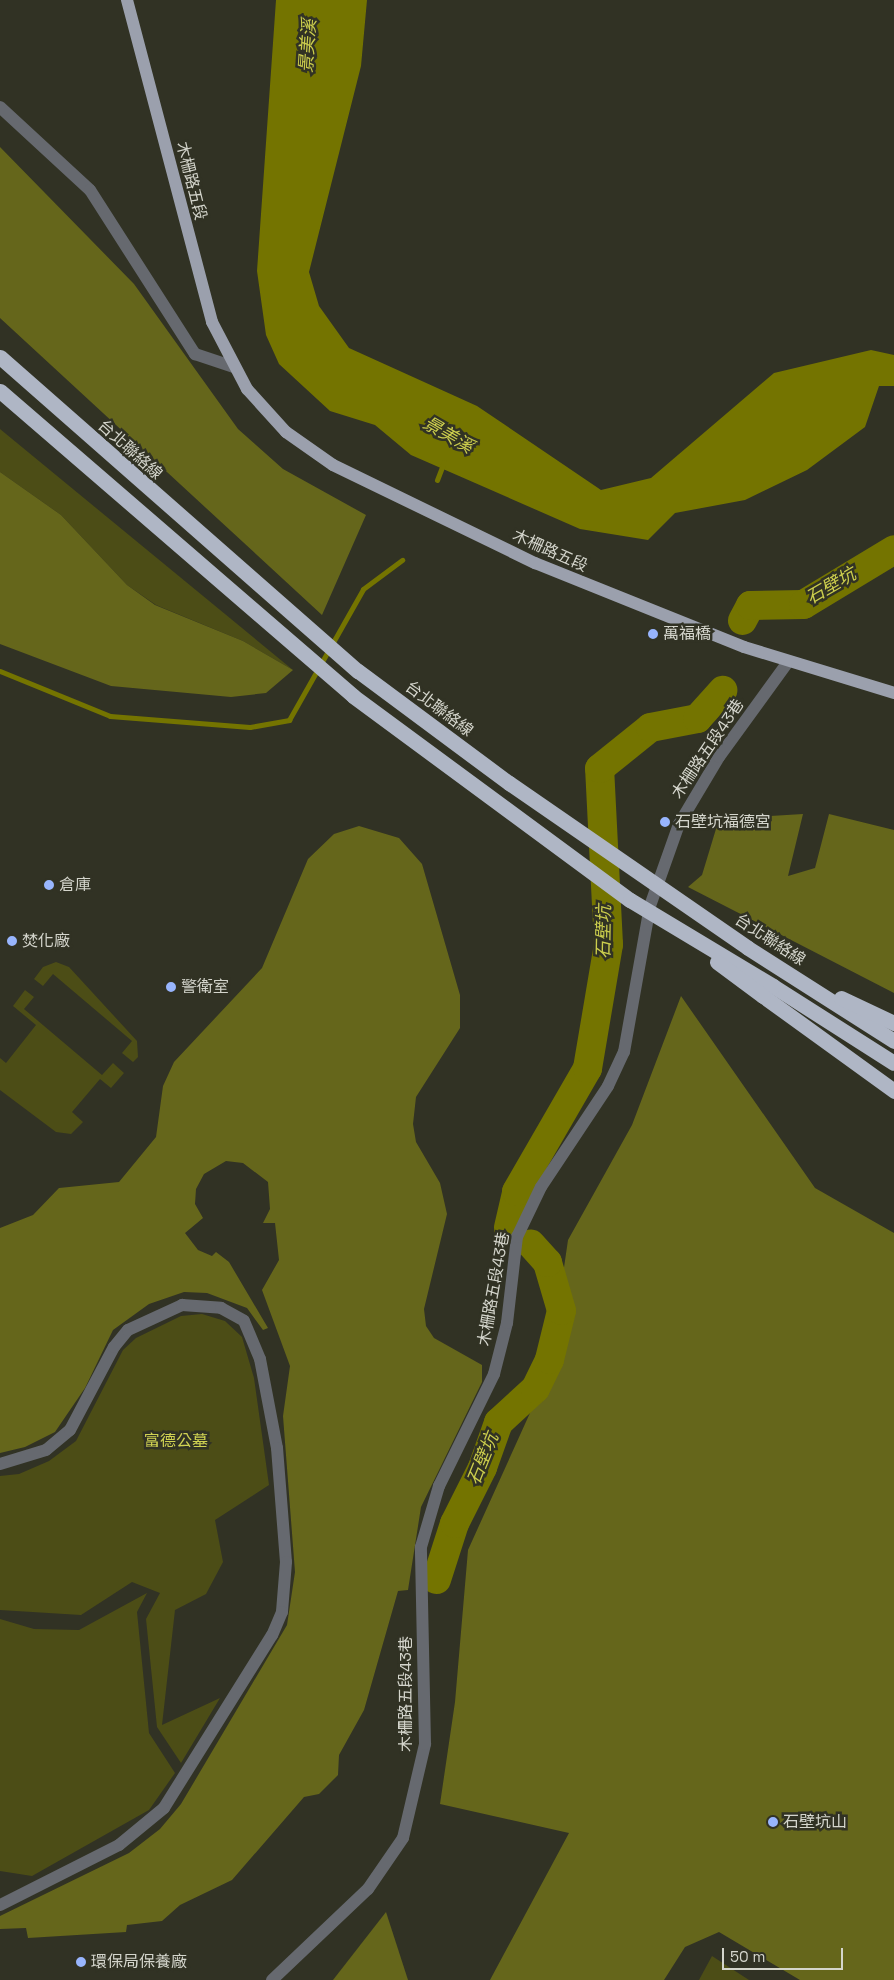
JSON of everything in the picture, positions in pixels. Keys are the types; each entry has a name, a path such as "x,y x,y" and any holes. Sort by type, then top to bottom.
{"highway":[{"name":"台北聯絡線","path":"0,357 257,586 358,671 509,783 748,948 894,1041"},
{"path":"0,391 261,621 353,696 496,805 630,900 768,991 894,1063"},
{"path":"783,970 894,1023"},
{"path":"768,991 894,1091"}],"main road":[{"name":"木柵路五段","path":"127,0 202,289 234,367 271,418 332,464 544,567 788,662 894,693"}],"street":[{"path":"0,107 90,190 195,354 234,367"},
{"name":"木柵路五段43巷","path":"272,1980 368,1889 402,1838 425,1744 421,1547 439,1486 494,1374 507,1324 517,1237 541,1187 608,1086 624,1052 650,906 679,824 719,757 788,662"},
{"path":"0,1464 32,1456 57,1442 81,1414 121,1337 146,1318 182,1305 209,1305 244,1321 260,1359 271,1412 286,1562 282,1612 265,1648 174,1795 157,1815 119,1845 0,1905"}],"green space":[{"path":"0,429 293,670 243,641 156,605 127,585 61,515 0,472"},
{"path":"56,962 69,967 137,1041 138,1057 133,1062 122,1053 132,1041 53,974 43,986 34,979 43,967"},
{"path":"25,990 34,997 24,1009 102,1075 113,1063 124,1073 111,1088 100,1079 72,1112 83,1122 71,1134 56,1132 0,1090 0,1058 6,1063 36,1025 13,1006"},
{"name":"富德公墓","path":"202,1314 225,1321 242,1337 254,1378 269,1485 215,1520 223,1562 206,1594 175,1610 162,1725 220,1698 181,1763 157,1727 146,1619 160,1593 132,1582 81,1615 0,1610 0,1476 19,1474 49,1461 76,1441 123,1350 136,1338 181,1316"},
{"path":"147,1593 137,1612 149,1733 175,1773 149,1810 32,1876 0,1871 0,1619 34,1629 79,1630"},
{"path":"712,1956 749,1980 699,1980"}],"shaded area":[{"path":"0,147 134,284 238,429 283,469 366,515 322,615 0,318"},
{"path":"0,472 61,515 127,585 155,605 243,641 293,670 266,693 231,697 111,686 0,644"},
{"path":"803,814 788,876 815,868 829,814 894,830 894,993 688,887 702,875 719,819"},
{"path":"359,826 399,838 422,864 460,995 460,1028 416,1097 413,1124 416,1142 440,1183 447,1214 424,1309 426,1326 434,1338 482,1365 482,1382 421,1507 408,1590 398,1591 364,1710 339,1755 338,1775 319,1794 304,1797 232,1880 180,1905 162,1921 127,1925 126,1932 28,1938 26,1928 0,1929 0,1916 129,1853 160,1829 181,1804 287,1625 295,1572 283,1416 290,1366 262,1290 279,1260 275,1223 263,1223 270,1209 268,1182 243,1163 226,1161 204,1174 196,1189 195,1204 203,1218 185,1233 198,1250 212,1256 216,1252 229,1262 268,1328 263,1330 247,1308 207,1293 184,1292 149,1304 113,1330 85,1388 55,1432 25,1447 0,1453 0,1228 33,1215 59,1188 119,1182 156,1137 163,1086 174,1062 262,968 308,859 334,834"},
{"path":"681,996 815,1188 894,1233 894,1980 800,1980 719,1932 685,1947 664,1980 490,1980 569,1833 440,1804 455,1702 468,1550 549,1371 568,1240 632,1125"},
{"path":"386,1912 408,1980 333,1980"}],"water":[{"name":"景美溪","path":"276,0 367,0 361,66 309,272 319,306 349,348 477,406 601,490 651,478 774,373 871,350 894,355 894,386 879,386 865,427 807,470 745,500 675,513 648,540 580,529 411,455 375,425 330,411 279,364 266,335 257,271"}],"waterway":[{"path":"437,480 444,462"},
{"name":"石壁坑","path":"742,620 750,605 803,604 894,549"},
{"path":"0,671 110,716 250,727 289,720 363,589 402,560"},
{"name":"石壁坑","path":"508,1227 516,1191 587,1068 608,944 599,768 650,727 697,718 722,690"},
{"name":"石壁坑","path":"436,1579 454,1523 482,1467 498,1422 535,1388 549,1359 561,1310 547,1262 530,1243"}],"place":[{"name":"萬福橋","path":"653,634"},
{"name":"石壁坑福德宮","path":"665,822"},
{"name":"倉庫","path":"49,885"},
{"name":"焚化廠","path":"12,941"},
{"name":"警衛室","path":"171,987"},
{"name":"石壁坑山","path":"773,1822"},
{"name":"環保局保養廠","path":"81,1962"}]}
